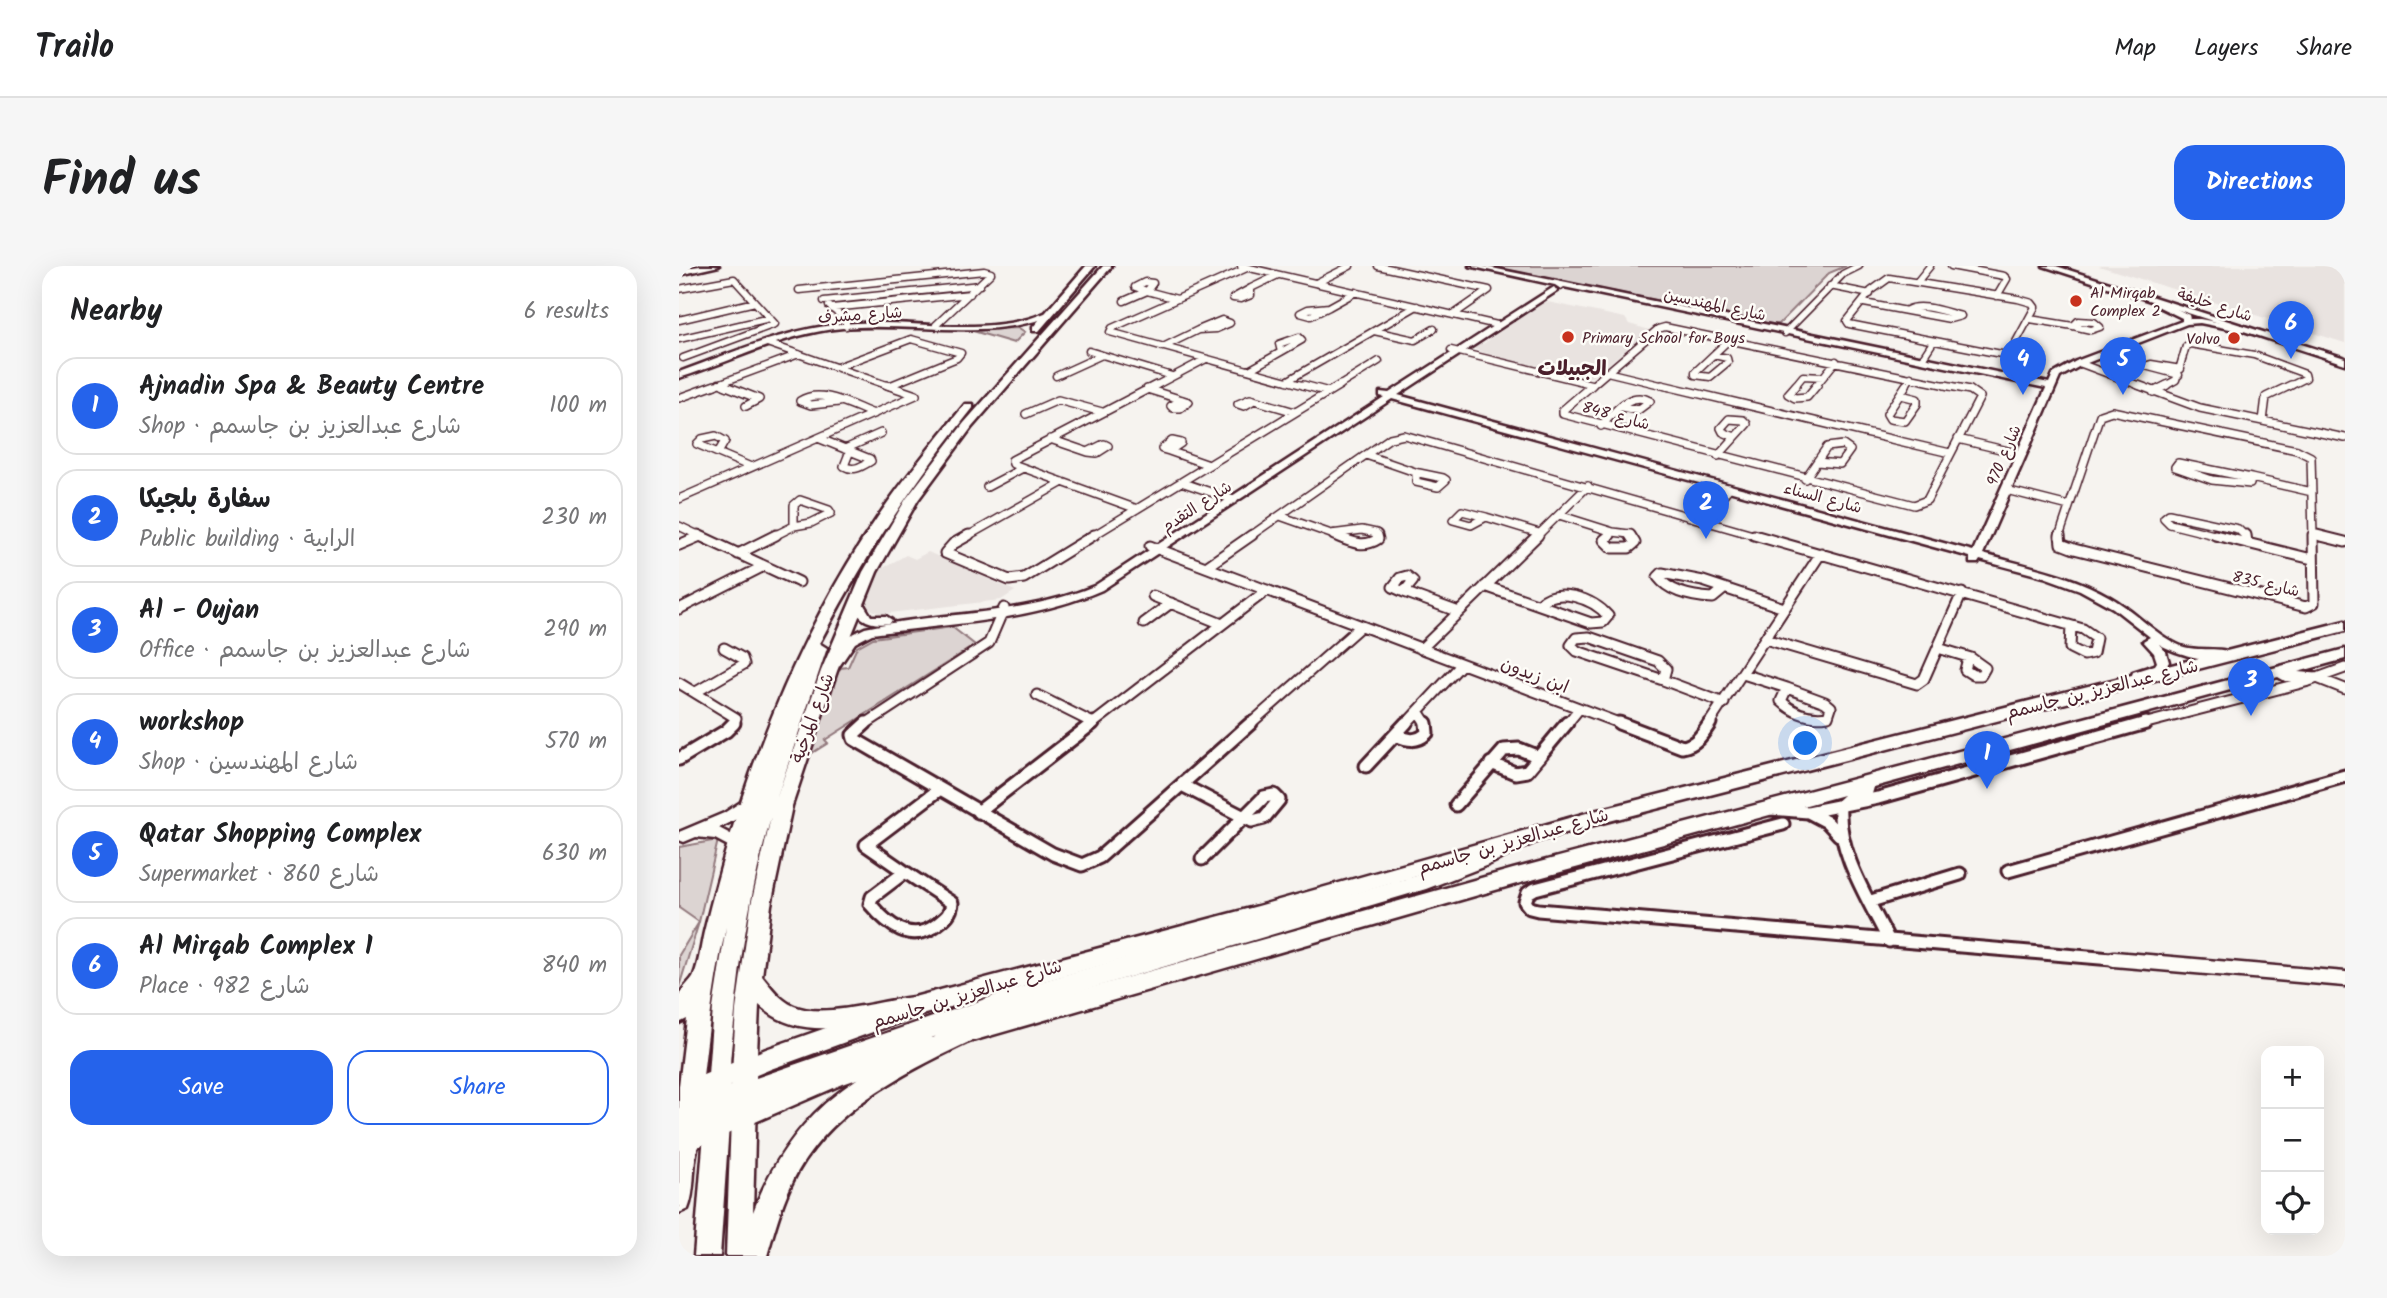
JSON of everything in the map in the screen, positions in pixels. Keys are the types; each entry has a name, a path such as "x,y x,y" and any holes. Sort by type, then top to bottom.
{"main road":[{"path":"679,272 716,266"},
{"name":"شارع المرخية","path":"744,1068 751,977 761,905 783,806 829,671 857,602 885,544 919,489 1091,266"},
{"path":"1051,320 1100,266"},
{"name":"شارع المرخية","path":"739,1256 707,1108 705,977 735,843 747,803 792,684 818,627 856,558 896,496 929,452 1033,332 1051,320 1108,266"},
{"name":"شارع خليفة","path":"2047,266 2342,361"},
{"name":"شارع خليفة","path":"2076,266 2345,350"},
{"name":"شارع عبدالعزيز بن جاسمم","path":"744,1068 914,1007 1258,914 1537,833 2345,626"},
{"path":"707,1256 707,1108 727,978 742,896 767,799 821,641 818,627"},
{"name":"شارع عبدالعزيز بن جاسمم","path":"707,1108 838,1075 969,1031 1500,880 1777,817 1870,783 2108,725 2264,676 2344,664"},
{"path":"2264,676 2317,678"},
{"path":"1840,806 1857,797 1870,783"},
{"path":"707,1108 1011,1000 1419,883 1481,860 1537,833"},
{"path":"679,1013 705,977"},
{"path":"751,977 769,1004 812,1020 832,1020 877,1010 914,1007"},
{"path":"754,1256 763,1216 778,1180 800,1147 827,1116 857,1090 890,1068 969,1031"},
{"path":"707,1108 744,1068"},
{"name":"شارع المرخية","path":"679,1200 707,1108"}],"street":[{"path":"1316,283 1350,266"},
{"path":"1378,266 1489,290 1453,315"},
{"name":"شارع المهندسين","path":"1472,266 1552,286 1787,328 1867,348"},
{"path":"1787,328 1834,275 1849,266"},
{"path":"1787,328 1845,272 1859,266"},
{"path":"1917,282 1930,266"},
{"path":"1951,266 2004,276 2007,279 1997,296"},
{"path":"1329,392 1110,331 1243,267 1494,324"},
{"name":"شارع المهندسين","path":"1459,267 1787,328 1801,334 2050,386"},
{"path":"799,290 984,271 992,273 936,325"},
{"path":"1251,288 1253,294 1248,297 1237,294 1278,275"},
{"path":"679,289 731,278 781,331"},
{"path":"1886,279 1917,282 2032,303 2035,307 2009,355 1933,342 1849,324 1847,321 1886,279"},
{"path":"824,301 980,285"},
{"name":"شارع التقدم","path":"829,671 851,640 869,631 1060,603 1084,594 1552,286"},
{"path":"1830,286 1870,294"},
{"path":"812,289 841,321 857,306"},
{"path":"1125,300 1147,291 1177,299"},
{"path":"1329,307 1304,310 1317,313 1329,307 1356,292"},
{"path":"832,308 970,294"},
{"path":"679,320 755,302"},
{"name":"شارع 970","path":"2156,302 2183,318 2240,329"},
{"path":"1864,303 1949,319 1961,316 1923,307 1907,310"},
{"path":"1287,381 1417,306"},
{"path":"679,341 770,318"},
{"name":"شارع 970","path":"1975,558 2056,376 2079,363 2183,318"},
{"path":"2030,319 2073,327"},
{"name":"شارع مشرف","path":"1007,325 1051,320"},
{"path":"1163,347 1198,330 1212,324 1219,320 1230,322 1223,327 1198,330"},
{"name":"شارع مشرف","path":"679,374 767,343 841,321 1007,325 1024,327 1033,332"},
{"path":"683,358 775,325"},
{"name":"شارع 848","path":"1676,327 1730,339 1970,390 1980,395 1927,500 1918,505 1908,505 1601,426 1569,417 1562,412 1591,384 1661,328 1676,327"},
{"path":"1374,331 1415,340 1434,329"},
{"path":"1249,370 1303,340 1296,337 1283,342 1278,345 1281,352"},
{"path":"837,367 911,339 961,354 891,385"},
{"path":"1714,355 1724,357 1727,362 1710,377 1695,375 1695,372 1730,339"},
{"path":"679,341 702,351"},
{"path":"1922,359 1933,342"},
{"path":"679,499 916,395 767,343"},
{"path":"2153,392 2176,380 2186,346 2194,344 2254,355 2305,374 2305,378 2266,397 2263,421"},
{"path":"1089,351 1172,376"},
{"path":"1454,351 1591,384"},
{"path":"679,398 799,354"},
{"path":"1056,376 1102,355"},
{"path":"1137,509 1011,462 1013,458 1206,359"},
{"path":"1063,482 953,544 946,553 1009,580 1020,580 1379,361"},
{"path":"1823,377 1804,376 1788,392 1789,395 1806,398 1836,361"},
{"path":"2079,363 2187,404 2345,438"},
{"path":"1607,372 1950,453"},
{"path":"1901,395 1917,399 1917,404 1905,421 1890,419 1887,414 1911,377"},
{"path":"719,383 759,399 746,406"},
{"path":"1147,389 1182,400"},
{"path":"839,402 811,405 800,400 816,394 874,414"},
{"name":"شارع السناء","path":"1385,397 1975,558 2077,592 2160,641 2192,655 2239,654"},
{"path":"1025,414 1058,400 1102,412"},
{"path":"1255,400 1295,412"},
{"path":"2182,426 2187,404"},
{"path":"1601,426 1621,407"},
{"name":"شارع 835","path":"2112,411 2307,454 2312,459 2312,492 2314,603 2298,606 2067,547 2059,541 2101,413 2112,411"},
{"path":"818,438 848,450 881,433"},
{"path":"1206,567 1392,437 1405,435 2071,626"},
{"path":"1718,456 1735,436"},
{"path":"719,453 726,441 721,438 702,439 697,444 751,467"},
{"path":"1050,439 1088,452"},
{"path":"1958,439 2021,454"},
{"path":"1169,451 1209,465"},
{"path":"1366,455 1417,473"},
{"path":"1805,478 1817,462"},
{"path":"2251,478 2250,484 2242,485 2186,473 2174,466 2186,463 2312,492"},
{"path":"987,487 1023,468"},
{"path":"1181,482 1229,499"},
{"path":"1421,649 1588,486"},
{"path":"1704,519 1727,490"},
{"path":"2006,490 2069,506"},
{"path":"738,554 794,526 811,523 831,511 809,501 798,501 794,505 794,526"},
{"path":"2247,543 2246,534 2238,529 2178,514 2164,516 2170,524 2247,543 2312,559"},
{"path":"1559,515 1613,532"},
{"path":"1280,516 1331,534 1365,545 1372,544 1378,536 1362,530 1331,534"},
{"path":"1486,517 1539,533"},
{"path":"679,526 799,582"},
{"path":"2313,534 2345,542"},
{"path":"679,545 700,536"},
{"name":"ابن زيدون","path":"1154,548 1579,709 1674,744 1690,746 1700,738 1821,553"},
{"path":"679,609 764,566"},
{"path":"1724,589 1713,598 1705,598 1664,584 1658,577 1667,572 1724,589 1784,608"},
{"path":"1485,586 1591,623 1603,622 1608,616 1604,609 1560,594 1549,595 1539,604"},
{"path":"978,812 1266,590"},
{"path":"1404,592 1459,612"},
{"path":"1765,639 1911,684 1921,682 1962,593"},
{"path":"1153,596 1222,624"},
{"name":"شارع التقدم","path":"857,602 862,617 873,621 1003,611"},
{"path":"1143,623 1171,603"},
{"path":"1003,611 994,636 984,647 853,735 864,747 1075,864 1088,863 1100,857 1361,626"},
{"name":"شارع السناء","path":"2125,682 2130,677 2158,668 2164,660 2142,630"},
{"path":"1663,680 1666,668 1658,661 1589,638 1576,638 1571,645 1577,651 1724,702"},
{"path":"696,692 744,664 743,658 724,648"},
{"path":"1938,648 1968,658"},
{"path":"1366,766 1462,664"},
{"path":"2344,664 2341,680 2345,688"},
{"name":"شارع عبدالعزيز بن جاسمم","path":"1777,817 1840,806 2108,725 2317,678 2344,664"},
{"path":"1743,674 1787,688 1825,702 1831,707 1828,716 1820,719 1786,707 1781,701 1787,688"},
{"path":"2317,678 2345,688"},
{"path":"679,683 733,714 736,722 726,731 679,759"},
{"path":"1037,695 1094,723"},
{"path":"1491,763 1520,773 1527,771 1579,709"},
{"path":"1395,734 1412,742 1421,740 1427,733 1427,725 1418,711"},
{"path":"1456,805 1504,750 1511,749 1539,757"},
{"path":"2008,871 2345,776"},
{"path":"1182,785 1244,817 1202,859"},
{"path":"905,872 872,897 870,904 877,912 909,934 915,935 945,918 950,913 952,903 866,845 940,789"},
{"path":"681,836 729,817 747,803"},
{"path":"1840,806 1837,817 1842,837 1889,941"},
{"path":"1808,812 1830,824 1842,837"},
{"path":"1777,817 1545,886 1531,891 1525,899 1530,908 1550,910 2345,979"},
{"path":"681,836 718,833 735,843"},
{"path":"1871,901 1960,874"},
{"path":"1545,886 1550,910"}],"shaded area":[{"path":"1489,266 1846,266 1829,273 1779,324 1772,324"},
{"path":"2099,266 2345,266 2345,343"},
{"name":"Primary School for Boys","path":"1543,301 1625,318 1629,324 1650,330 1592,377 1577,378 1502,360 1472,348 1479,343 1483,344"},
{"path":"1019,328 1025,332 1014,343 966,329"},
{"path":"928,552 1015,591 1001,600 881,614 866,607 876,572 906,555 915,559"},
{"path":"952,627 975,645 825,740 828,743 809,755 826,701 840,668 848,667 857,647 873,638"},
{"path":"718,840 699,922 679,908 679,847"},
{"path":"699,922 679,987 679,955"}],"place":[{"name":"Al Mirqab Complex 2","path":"2076,301"},
{"name":"Primary School for Boys","path":"1568,337"},
{"name":"Volvo","path":"2234,338"},
{"name":"Al Mirqab Complex 1","path":"2291,359"},
{"name":"workshop","path":"2023,395"},
{"name":"Qatar Shopping Complex","path":"2123,395"},
{"name":"سفارة بلجيكا","path":"1706,539"},
{"name":"Al - Oujan","path":"2251,716"},
{"name":"Ajnadin Spa & Beauty Centre","path":"1987,789"}],"district":[{"name":"الجبيلات","path":"1572,368"}]}
